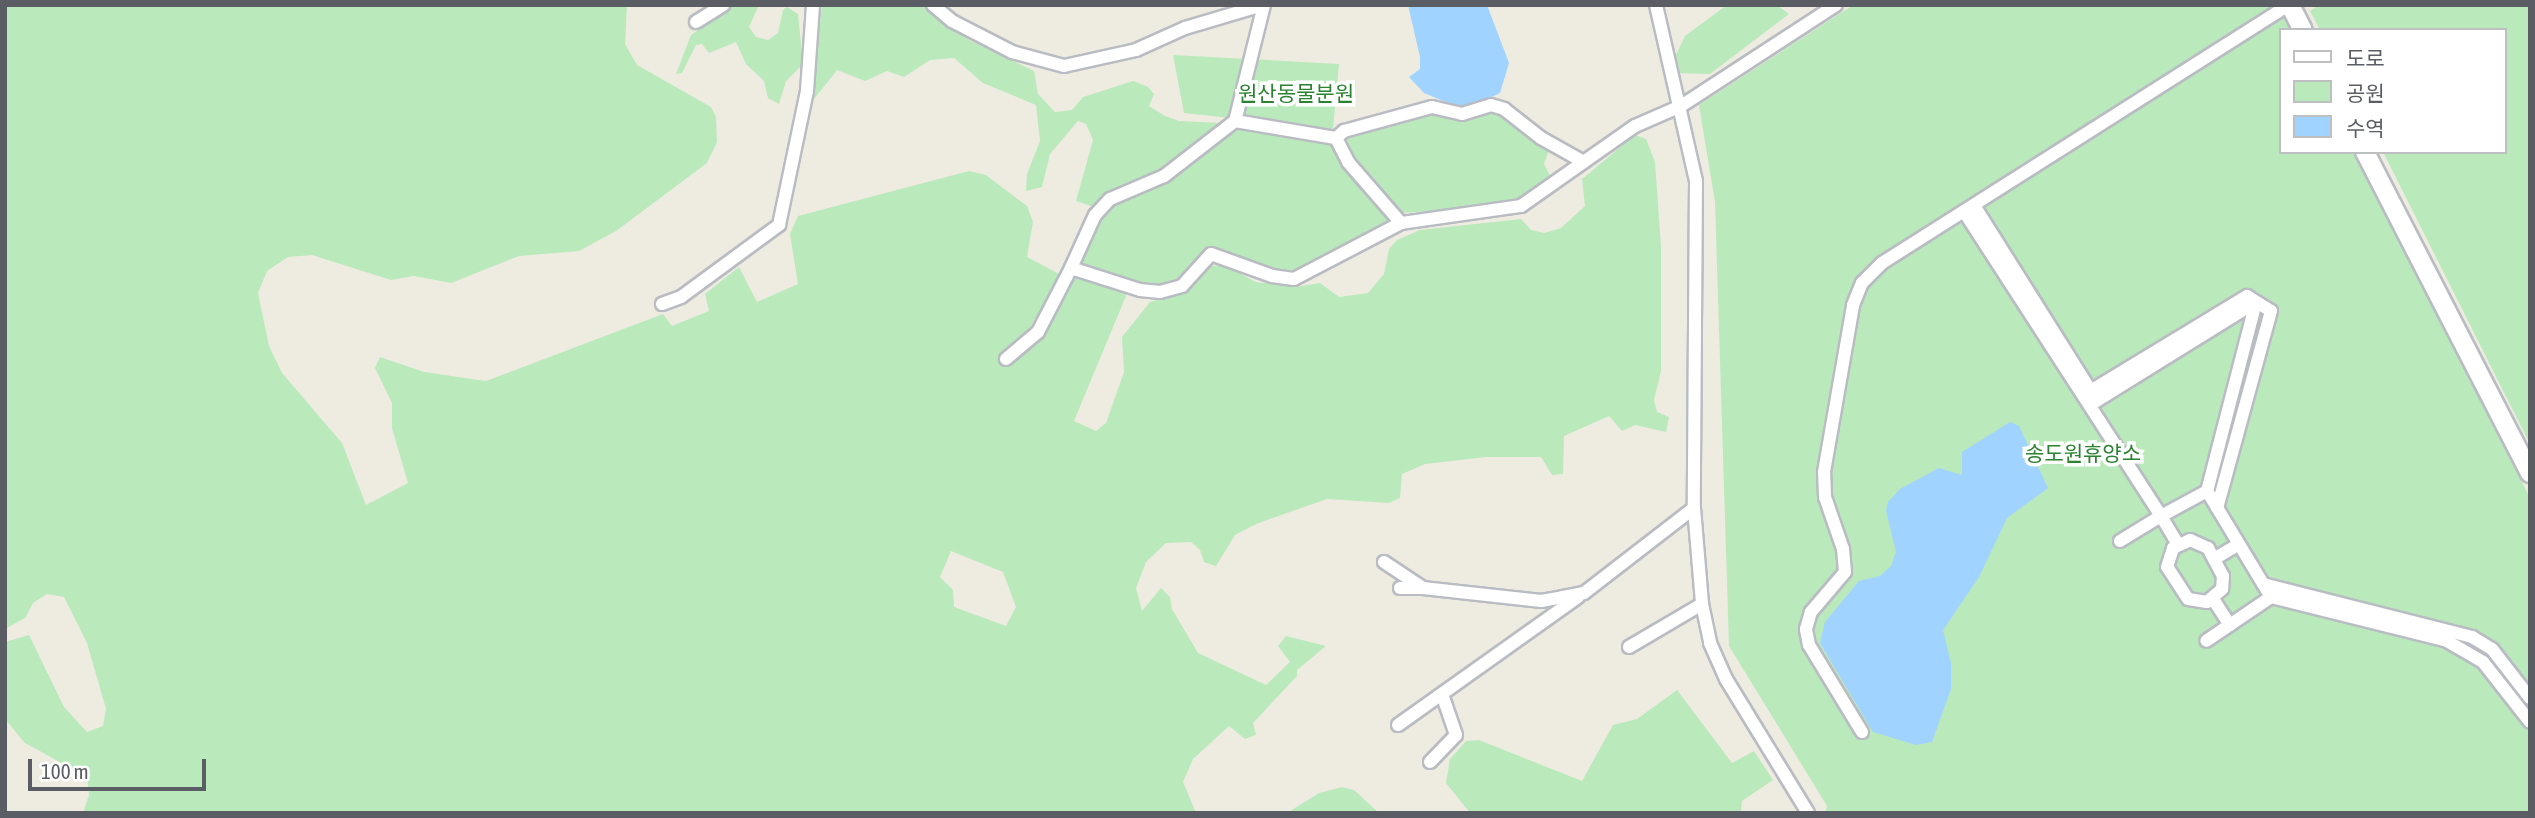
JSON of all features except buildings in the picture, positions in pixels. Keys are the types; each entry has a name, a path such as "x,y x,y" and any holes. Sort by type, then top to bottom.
{"main road":[{"path":"2290,5 2301,28"},
{"path":"2366,154 2530,473"}],"street":[{"path":"696,22 723,5"},
{"path":"662,304 681,297 779,225 807,91 813,5"},
{"path":"933,5 952,21 1012,52 1064,66 1136,50 1185,28 1263,5 1235,121 1164,176 1110,199 1095,215 1038,332 1006,359"},
{"path":"1656,5 1671,82 1681,106 1696,181 1699,250 1694,508 1702,604 1710,643 1726,679 1808,813"},
{"path":"1071,268 1140,290 1160,292 1182,286 1203,259 1222,255 1272,276 1293,279 1401,223 1521,206 1635,126 1681,106 1836,5"},
{"path":"1862,732 1809,645 1806,629 1811,612 1845,572 1843,549 1825,497 1824,472 1853,305 1862,283 1882,263 1970,210 2290,5"},
{"path":"1336,138 1344,131 1432,107 1462,114 1491,105 1504,109 1541,138 1584,162"},
{"path":"1235,121 1336,138"},
{"path":"1336,138 1348,162 1401,223"},
{"path":"1970,210 2090,398 2178,544"},
{"path":"2090,398 2256,302"},
{"path":"2256,302 2207,491 2271,597 2446,640 2483,662 2530,722"},
{"path":"2217,508 2271,311 2256,302"},
{"path":"2120,541 2207,491"},
{"path":"1398,725 1443,697 1694,508"},
{"path":"2190,540 2203,544 2214,559 2223,583 2213,599 2194,601 2171,587 2167,560 2178,544 2190,540"},
{"path":"2214,559 2239,544"},
{"path":"1384,562 1423,588"},
{"path":"2263,584 2472,637 2492,649 2530,698"},
{"path":"1400,588 1541,600 1584,593"},
{"path":"2206,641 2271,597"},
{"path":"2213,599 2230,625"},
{"path":"1629,647 1702,604"},
{"path":"1430,762 1456,735 1443,697"}],"green space":[{"path":"5,5 627,5 625,44 637,65 711,107 716,117 717,142 707,163 616,231 579,251 519,256 451,283 414,276 391,280 312,255 288,257 267,271 258,293 269,346 282,373 342,443 366,505 408,483 392,428 392,403 375,368 380,357 424,372 486,381 663,314 672,326 709,311 705,294 739,267 757,302 798,284 790,234 798,216 969,171 986,175 1027,206 1033,222 1027,257 1061,275 1020,344 1002,357 1004,367 1039,342 1071,277 1075,274 1124,291 1126,296 1074,421 1096,431 1106,423 1124,372 1122,337 1150,302 1185,293 1212,266 1224,265 1256,282 1296,287 1320,283 1339,297 1368,293 1384,274 1389,249 1397,240 1420,230 1521,219 1531,230 1544,233 1561,228 1585,206 1582,179 1635,135 1646,139 1655,162 1661,246 1661,371 1654,400 1657,412 1669,417 1666,432 1635,425 1622,431 1609,416 1564,436 1563,474 1552,475 1541,457 1486,457 1425,464 1402,474 1400,498 1389,503 1327,499 1256,524 1235,535 1216,566 1204,562 1200,550 1191,542 1166,543 1146,562 1136,588 1142,611 1161,588 1170,597 1172,609 1198,653 1266,685 1290,662 1278,646 1286,636 1326,646 1297,670 1297,676 1253,723 1256,735 1245,739 1229,726 1193,759 1183,782 1196,813 83,813 89,795 87,777 25,743 5,719 5,642 29,635 64,707 87,732 103,726 106,709 87,643 64,597 47,594 33,603 25,618 5,629","holes":["951,551 1003,572 1016,607 1006,626 954,607 953,590 940,577"]},
{"path":"734,5 759,5 749,27 756,37 768,40 778,33 783,10 787,7 798,14 803,64 786,81 779,104 768,98 764,81 746,64 736,42 709,53 702,44 696,45 682,73 676,74 691,35"},
{"path":"822,5 922,5 969,40 1034,71 1038,94 1055,112 1072,110 1083,97 1133,81 1148,87 1154,94 1149,106 1165,116 1179,121 1221,123 1163,171 1112,192 1094,207 1076,201 1093,140 1086,124 1078,121 1050,154 1042,187 1026,191 1027,174 1040,141 1036,105 983,83 954,58 930,60 904,77 887,71 865,81 837,70 811,103"},
{"path":"1727,5 1777,5 1789,14 1710,74 1677,73 1674,59 1685,36"},
{"name":"송도원휴양소","path":"1853,5 2277,5 2289,28 2280,28 2280,154 2354,154 2530,498 2530,813 1825,813 1827,806 1729,646 1715,202 1699,105"},
{"path":"2319,5 2530,5 2530,444 2384,154 2507,154 2507,28 2319,28 2310,11"},
{"name":"원산동물분원","path":"1173,55 1339,64 1333,129 1184,113"},
{"path":"1434,110 1498,111 1550,147 1544,164 1553,181 1507,206 1400,213 1350,155 1347,139 1354,132"},
{"path":"1236,129 1329,141 1391,221 1303,272 1286,275 1209,250 1193,262 1176,284 1166,287 1135,285 1080,262 1100,213"},
{"path":"1677,690 1732,763 1754,751 1773,780 1742,801 1741,813 1470,813 1446,783 1450,759 1466,741 1479,740 1582,781 1613,725 1637,719"},
{"path":"1342,787 1354,790 1379,813 1287,813 1319,793"}],"water":[{"path":"1408,5 1487,5 1509,63 1500,93 1465,110 1424,93 1409,77 1420,69 1420,57"},
{"path":"2010,422 2019,426 2048,488 2007,518 1979,577 1943,630 1951,663 1951,689 1932,742 1916,745 1873,732 1820,643 1825,622 1859,581 1880,576 1891,566 1896,552 1886,511 1888,502 1900,489 1939,468 1962,475 1962,452"}]}
